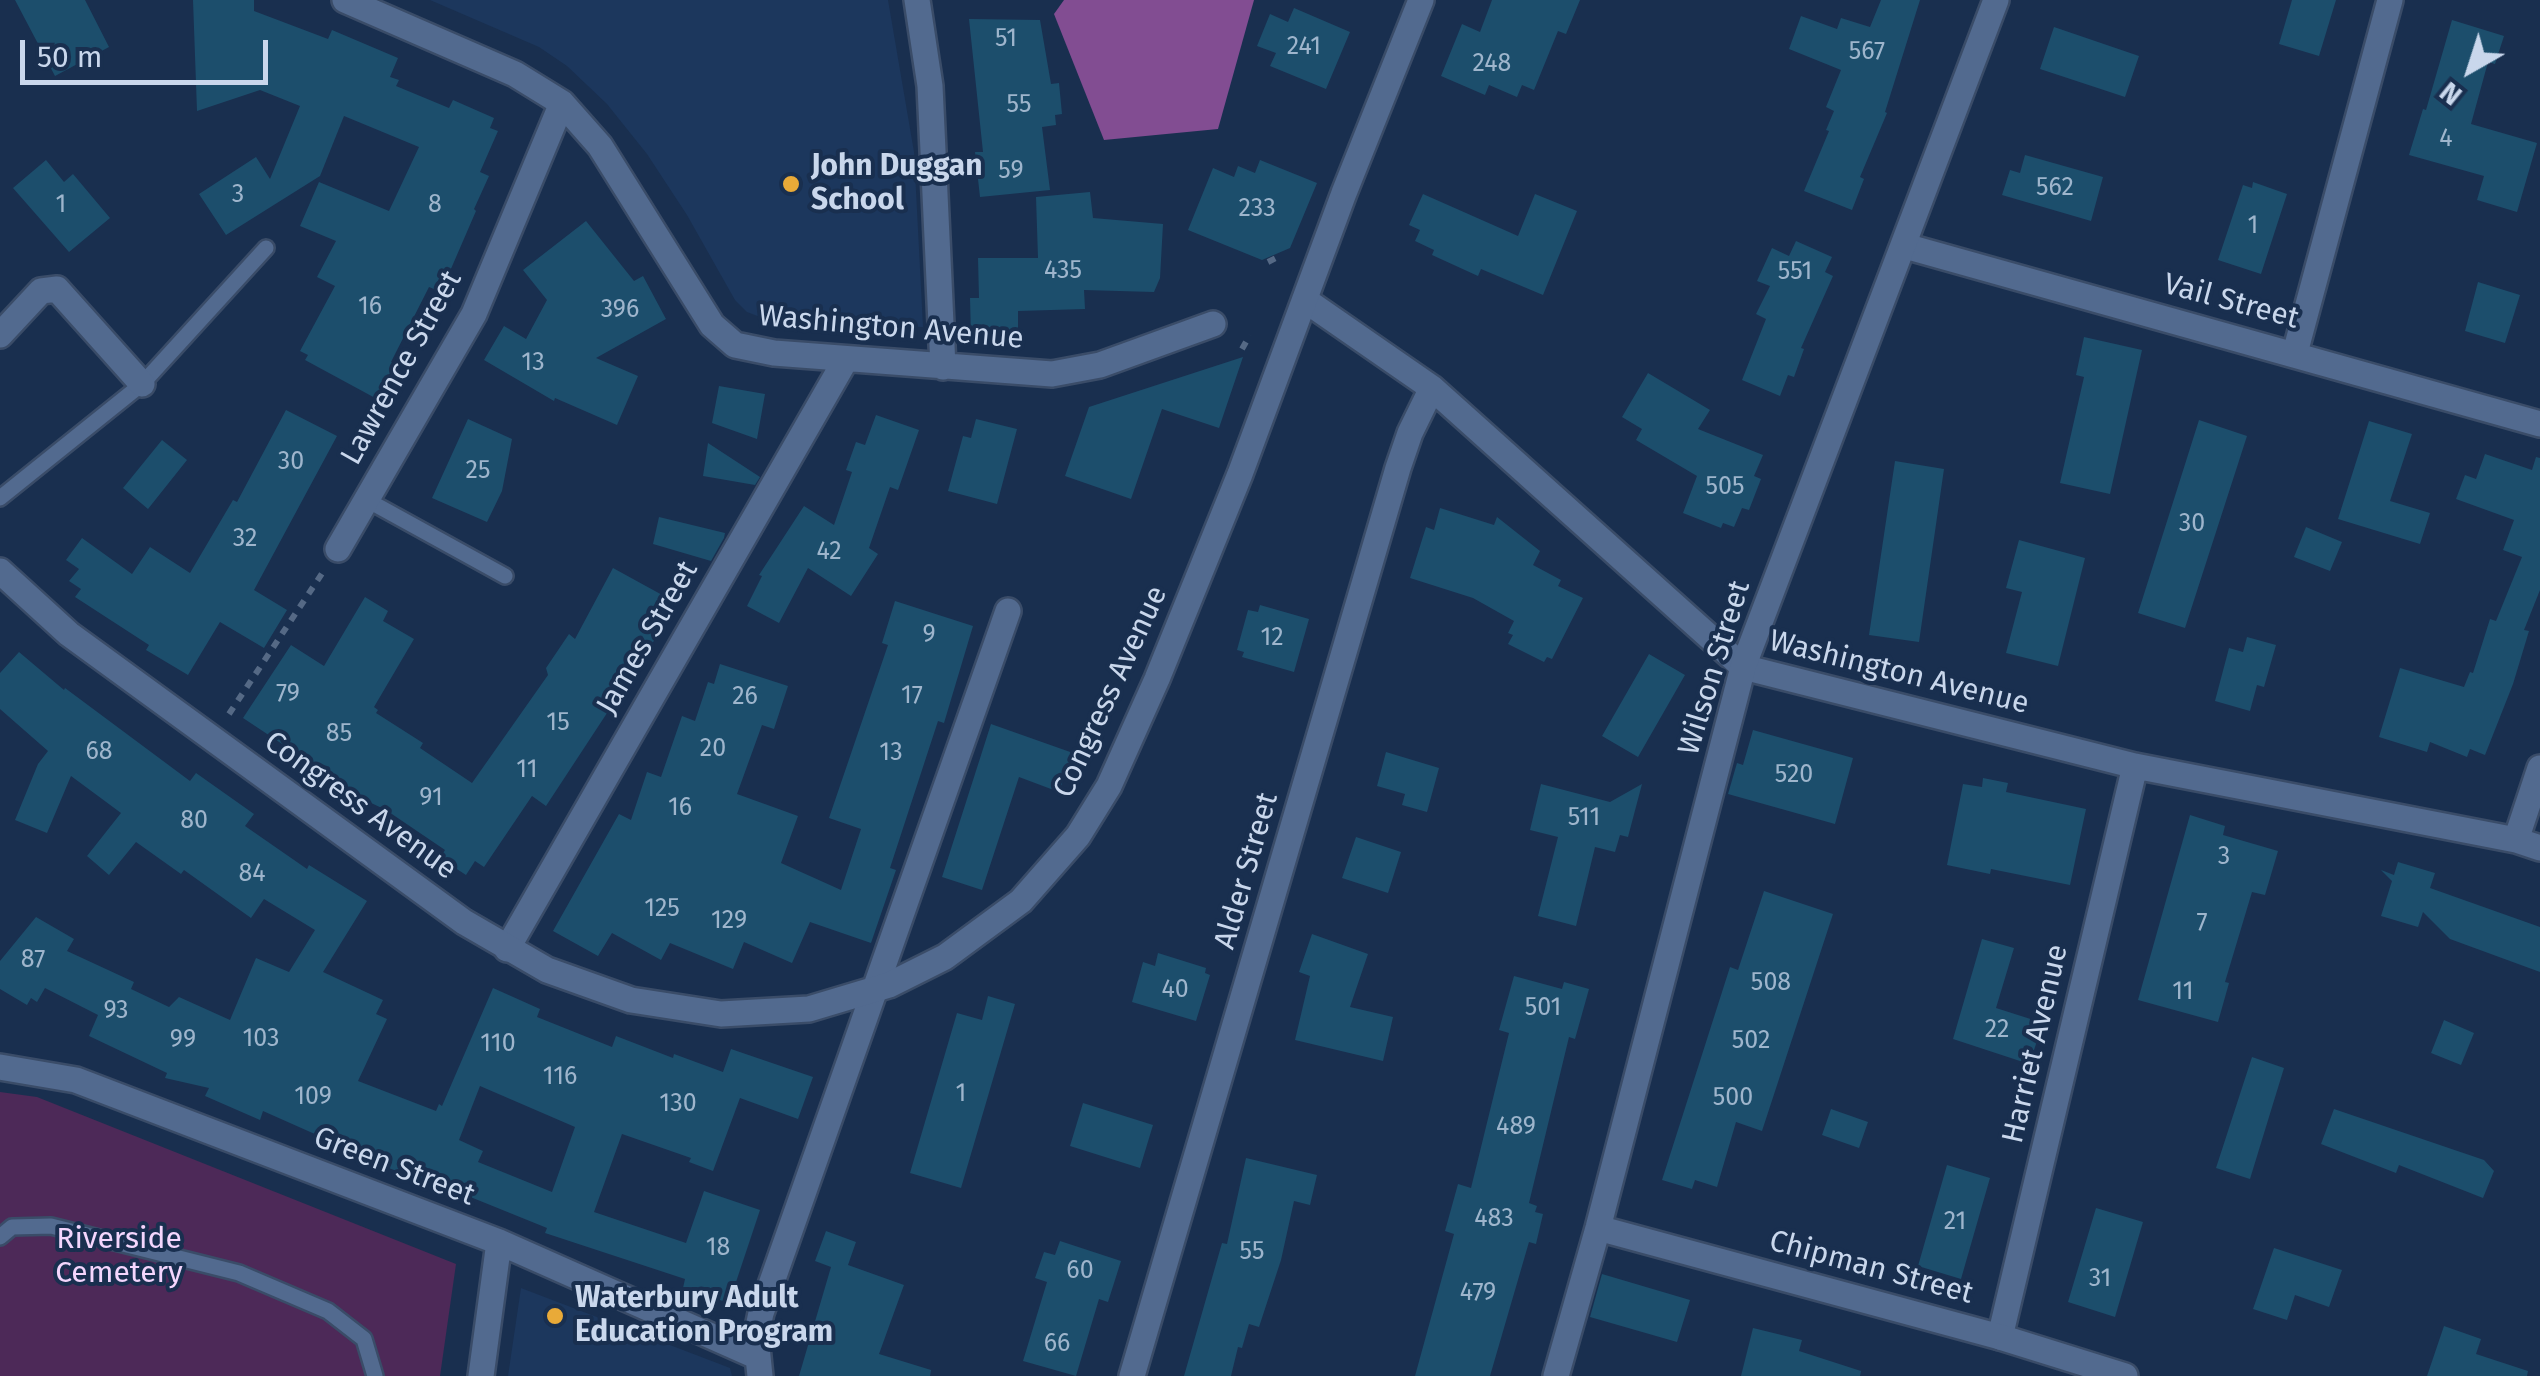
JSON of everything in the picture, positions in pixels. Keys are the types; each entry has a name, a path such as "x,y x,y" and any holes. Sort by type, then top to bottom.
{"street":[{"name":"Washington Avenue","path":"344,0 515,74 562,104 600,146 722,337 753,350 1035,374 1074,372 1213,324"},
{"path":"918,0 930,86 943,367"},
{"name":"Congress Avenue","path":"0,571 69,634 464,922 547,970 603,992 691,1011 782,1012 838,1003 876,990 945,957 999,920 1042,881 1094,812 1157,679 1240,474 1421,0"},
{"name":"Wilson Street","path":"1556,1376 1743,667 1996,0"},
{"path":"2294,353 2390,0"},
{"name":"Lawrence Street","path":"338,549 474,314 562,104"},
{"name":"Vail Street","path":"1905,246 2540,424"},
{"path":"0,335 41,291 57,289 142,384"},
{"name":"Washington Avenue","path":"1305,300 1432,388 1743,667 2135,766 2528,844"},
{"name":"James Street","path":"507,949 846,359"},
{"name":"Alder Street","path":"1132,1376 1398,468 1432,388"},
{"path":"758,1366 756,1337 761,1313 1008,610"},
{"name":"Harriet Avenue","path":"2000,1337 2135,766"},
{"path":"2528,844 2540,768"},
{"name":"Green Street","path":"0,1067 76,1080 499,1242 758,1366"},
{"name":"Chipman Street","path":"1598,1228 2000,1337 2126,1376"},
{"path":"481,1376 499,1242"}],"lane":[{"path":"0,498 142,384 266,248"},
{"path":"366,500 505,576"},
{"path":"0,1238 12,1227 51,1226 239,1273 328,1311 364,1340 375,1376"}],"path":[{"path":"1268,262 1282,255"},
{"path":"1242,350 1250,334"},
{"path":"229,714 338,549"}],"shaded area":[{"name":"John Duggan School","path":"430,0 888,0 914,152 923,327 768,320 747,312 735,300 647,154 607,104 567,66 539,47"},
{"path":"1064,0 1254,0 1218,129 1104,140 1054,14"},
{"name":"Waterbury Adult Education Program","path":"521,1288 730,1368 732,1376 508,1376"}],"green space":[{"name":"Riverside Cemetery","path":"0,1092 37,1097 456,1264 440,1376 0,1376"}],"building":[{"path":"15,0 85,0 109,47 55,76"},
{"path":"193,0 254,0 254,11 328,39 332,30 398,58 390,77 399,80 396,86 449,108 453,100 494,118 490,128 498,131 480,172 489,176 476,211 447,278 441,275 434,289 429,287 377,399 305,360 308,355 300,351 335,286 317,277 336,241 300,226 319,182 389,211 419,147 344,116 320,176 226,235 199,194 256,157 270,179 300,106 260,90 197,111"},
{"path":"1492,0 1580,0 1566,34 1558,31 1534,90 1522,85 1517,97 1489,85 1485,95 1441,76 1462,24 1480,32"},
{"path":"1881,0 1920,0 1887,113 1860,177 1864,179 1852,210 1804,191 1829,131 1826,130 1834,111 1826,107 1841,70 1789,49 1801,16 1837,29 1841,18 1870,27"},
{"path":"2292,0 2336,0 2319,56 2279,44"},
{"path":"1294,8 1350,32 1326,89 1270,66 1276,53 1257,46 1270,14 1288,22"},
{"path":"969,19 1040,20 1051,84 1059,83 1062,114 1055,115 1056,125 1042,127 1050,190 980,197 975,152 983,152"},
{"path":"2452,20 2504,36 2495,64 2488,62 2471,124 2537,143 2517,212 2477,200 2484,176 2409,155"},
{"path":"2054,27 2139,56 2125,97 2040,69"},
{"path":"2025,155 2103,177 2091,221 2002,195 2010,170 2020,173"},
{"path":"46,160 64,182 73,174 110,218 69,252 13,188"},
{"path":"1260,160 1317,183 1290,248 1262,260 1188,230 1213,168 1234,177 1238,166 1255,173"},
{"path":"2253,182 2287,194 2261,274 2218,260 2243,185 2252,188"},
{"path":"1090,192 1093,218 1163,224 1160,278 1154,292 1084,290 1085,309 1018,311 1018,336 971,336 970,298 979,298 978,258 1038,258 1036,197"},
{"path":"1423,194 1518,236 1535,194 1577,211 1543,295 1481,269 1478,276 1432,255 1434,250 1415,241 1420,230 1409,225"},
{"path":"586,221 634,281 643,276 666,319 596,358 638,376 617,425 555,398 554,401 484,360 504,326 526,339 547,300 523,270"},
{"path":"1796,241 1832,257 1825,272 1833,276 1801,348 1804,349 1794,377 1788,375 1780,396 1742,380 1766,319 1756,314 1770,286 1757,281 1772,248 1789,256"},
{"path":"2478,282 2520,295 2505,343 2465,331"},
{"path":"2084,337 2142,350 2110,494 2060,483 2084,377 2076,375"},
{"path":"1243,357 1219,428 1162,409 1131,499 1065,476 1089,407"},
{"path":"1648,373 1710,410 1698,429 1763,455 1754,476 1761,479 1749,510 1742,508 1734,527 1723,523 1721,528 1683,513 1697,476 1636,440 1642,429 1622,417"},
{"path":"719,386 765,394 757,439 712,423"},
{"path":"286,410 337,436 254,590 287,610 264,648 220,622 188,675 146,650 149,645 75,597 81,589 69,581 79,569 66,560 82,538 132,574 150,547 190,573 233,500 237,502"},
{"path":"876,415 919,430 898,490 890,487 869,548 878,554 851,596 808,568 779,623 747,606 762,576 759,575 804,506 834,525 852,472 846,470 856,442 865,445"},
{"path":"468,419 512,439 502,491 487,522 432,498"},
{"path":"976,419 1017,429 997,504 948,491 963,436 971,438"},
{"path":"2199,420 2247,436 2185,628 2138,613"},
{"path":"2369,421 2412,434 2390,501 2430,513 2420,544 2338,519"},
{"path":"162,440 187,460 148,509 123,488"},
{"path":"708,443 760,477 755,485 703,476"},
{"path":"2485,454 2532,470 2536,457 2540,458 2540,590 2524,630 2529,631 2513,684 2485,755 2470,749 2467,757 2430,742 2427,752 2379,737 2400,668 2464,687 2470,672 2473,673 2490,619 2496,621 2522,557 2503,550 2514,520 2456,499 2465,475 2476,479"},
{"path":"1895,461 1944,469 1919,642 1869,635"},
{"path":"1440,508 1494,525 1497,517 1540,551 1533,565 1561,580 1558,586 1583,598 1552,659 1547,657 1544,662 1508,644 1514,621 1473,598 1410,578 1426,527 1434,530"},
{"path":"659,517 725,533 724,538 711,561 653,544"},
{"path":"2306,527 2342,542 2330,571 2294,557"},
{"path":"2019,540 2085,558 2058,666 2006,653 2022,592 2006,588"},
{"path":"613,568 675,602 651,646 546,806 532,796 484,867 475,861 466,875 440,858 445,850 386,810 350,793 347,787 243,718 291,645 324,666 365,597 388,611 383,621 414,639 374,707 376,713 423,743 420,748 472,783 548,675 546,668 569,634 575,639"},
{"path":"895,601 973,626 944,723 938,721 890,868 896,870 871,943 810,922 792,963 744,942 733,969 670,943 661,960 612,933 598,956 553,931 619,814 631,820 647,772 661,777 682,716 695,721 708,682 714,684 720,664 788,686 774,729 762,725 737,794 798,816 781,863 841,890 861,829 829,818 888,645 882,643"},
{"path":"1260,605 1309,619 1294,672 1242,657 1244,652 1237,650 1248,610 1258,612"},
{"path":"2247,637 2276,645 2264,687 2257,685 2250,711 2215,701 2229,648 2243,652"},
{"path":"19,652 64,690 190,781 196,773 254,814 245,826 307,869 309,865 367,901 323,972 383,1000 376,1014 387,1019 358,1081 436,1111 439,1104 442,1106 493,988 540,1009 537,1017 612,1047 616,1036 723,1072 731,1049 813,1077 798,1119 740,1098 713,1171 689,1162 691,1158 622,1134 594,1212 686,1243 704,1191 760,1210 729,1303 683,1288 685,1279 545,1233 547,1228 463,1194 460,1202 263,1111 260,1120 205,1096 209,1088 165,1078 167,1073 89,1036 98,1015 45,988 37,1002 31,998 27,1005 0,989 0,961 36,917 74,939 67,951 134,982 131,989 169,1007 179,997 230,1020 256,958 289,972 315,930 264,899 251,918 184,870 181,874 136,842 109,875 87,856 121,813 71,776 47,833 15,820 38,764 48,751 0,709 0,673","holes":["480,1086 575,1127 552,1192 478,1162 483,1151 459,1140"]},
{"path":"1649,654 1685,675 1638,757 1602,736"},
{"path":"991,724 1073,753 1059,792 1019,777 982,890 942,877"},
{"path":"1753,730 1853,758 1835,824 1728,794 1737,763 1743,765"},
{"path":"1386,752 1439,768 1427,812 1402,805 1405,794 1377,786"},
{"path":"1983,778 2008,783 2006,792 2086,809 2070,885 1991,869 1990,874 1947,865 1963,784 1982,787"},
{"path":"1541,784 1610,802 1642,784 1628,837 1620,835 1615,852 1595,847 1576,926 1538,916 1558,837 1530,830"},
{"path":"2190,815 2225,826 2223,835 2278,851 2265,895 2252,892 2225,982 2229,983 2218,1022 2138,1000"},
{"path":"1356,837 1401,852 1388,893 1342,878"},
{"path":"2398,862 2435,873 2430,888 2540,927 2540,972 2450,939 2423,912 2418,927 2381,916 2392,881 2381,870 2394,875"},
{"path":"1764,891 1833,914 1762,1131 1736,1122 1717,1187 1695,1180 1692,1189 1662,1180 1730,967 1738,970"},
{"path":"1312,934 1368,954 1350,1007 1393,1017 1383,1061 1295,1040 1310,976 1299,972"},
{"path":"1982,939 2014,948 1996,1008 2043,1023 2034,1050 2027,1048 2023,1062 1953,1039"},
{"path":"1158,953 1206,968 1205,973 1210,975 1196,1021 1132,1002 1143,962 1155,966"},
{"path":"1514,976 1562,989 1564,982 1589,989 1575,1039 1569,1037 1529,1203 1537,1206 1535,1212 1543,1214 1536,1244 1529,1242 1490,1376 1415,1376 1454,1234 1445,1231 1458,1184 1471,1188 1509,1033 1499,1030"},
{"path":"988,996 1015,1004 961,1188 910,1173 957,1013 982,1020"},
{"path":"2444,1020 2474,1033 2461,1065 2431,1053"},
{"path":"2252,1057 2284,1068 2250,1179 2216,1168"},
{"path":"1083,1103 1153,1125 1140,1168 1070,1146"},
{"path":"1831,1109 1868,1122 1859,1148 1822,1135"},
{"path":"2334,1109 2484,1160 2494,1171 2483,1198 2399,1165 2396,1173 2321,1144"},
{"path":"1246,1158 1317,1175 1310,1205 1294,1201 1281,1260 1259,1327 1249,1324 1231,1376 1184,1376 1222,1243 1227,1244"},
{"path":"1947,1165 1990,1178 1961,1279 1918,1266"},
{"path":"2096,1208 2143,1222 2115,1317 2068,1302"},
{"path":"826,1231 856,1242 848,1265 904,1285 879,1354 931,1370 930,1376 799,1376 831,1267 815,1261"},
{"path":"1060,1241 1121,1261 1108,1302 1099,1299 1076,1376 1023,1361 1047,1282 1035,1278 1044,1252 1055,1255"},
{"path":"2274,1248 2342,1270 2329,1307 2295,1295 2287,1320 2253,1309"},
{"path":"1602,1274 1690,1300 1677,1342 1590,1317"},
{"path":"2444,1326 2481,1339 2476,1354 2528,1371 2527,1376 2427,1376"},
{"path":"1753,1328 1802,1340 1799,1351 1861,1371 1860,1376 1741,1376"}],"place":[{"name":"John Duggan School","path":"791,184"},
{"name":"Waterbury Adult Education Program","path":"555,1316"}]}
